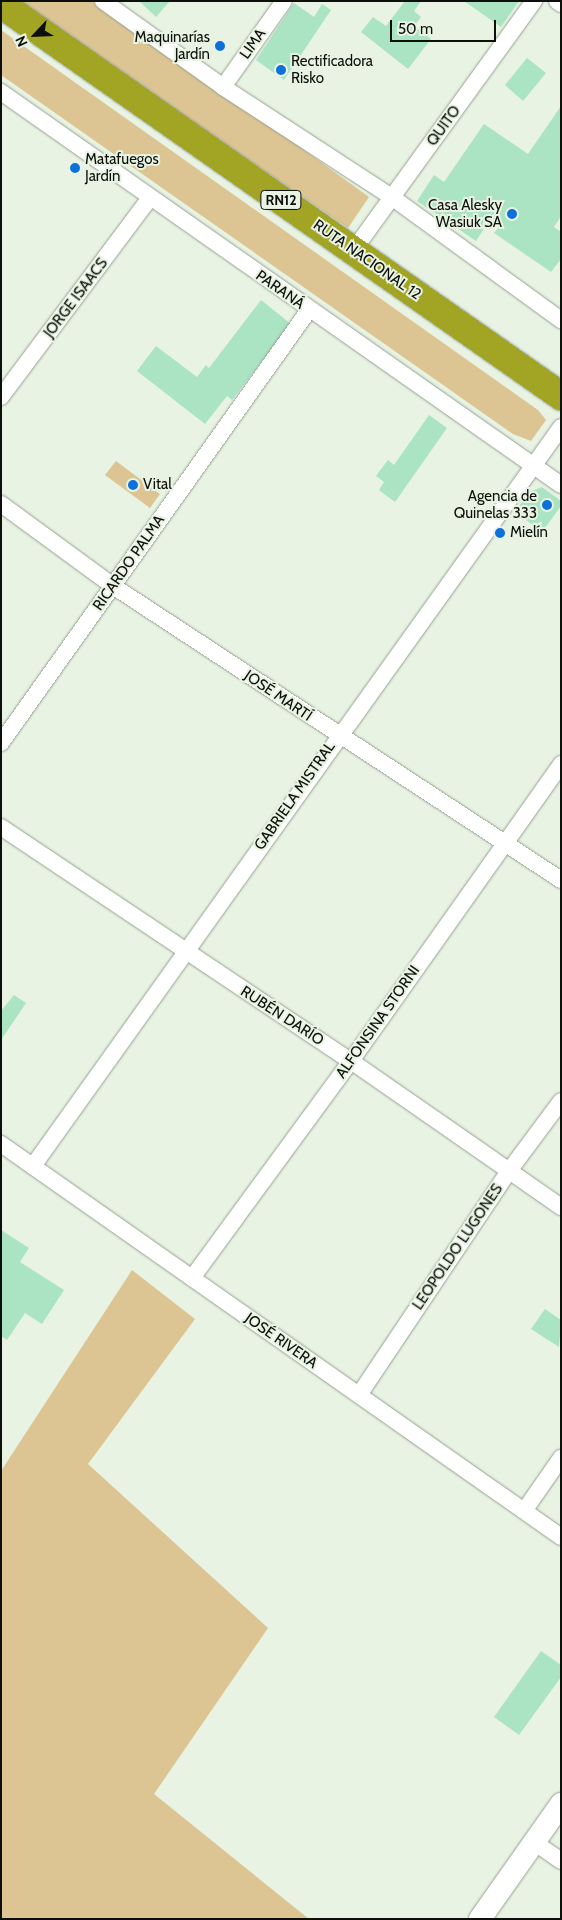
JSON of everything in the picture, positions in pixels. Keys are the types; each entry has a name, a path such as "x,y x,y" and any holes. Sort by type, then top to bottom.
{"highway":[{"name":"RUTA NACIONAL 12","path":"1,4 561,396"}],"main road":[{"path":"480,1919 561,1804"}],"street":[{"path":"103,1 223,87 393,198 561,320"},
{"name":"LIMA","path":"223,87 284,1"},
{"name":"QUITO","path":"353,251 534,1"},
{"path":"557,1 561,4"},
{"name":"PARANÁ","path":"1,92 309,310 561,485"},
{"name":"JORGE ISAACS","path":"1,397 150,198"},
{"name":"RICARDO PALMA","path":"1,743 309,310"},
{"name":"GABRIELA MISTRAL","path":"33,1166 338,736 561,427"},
{"name":"JOSÉ MARTÍ","path":"1,504 113,586 338,736 505,842 561,880"},
{"name":"ALFONSINA STORNI","path":"192,1278 351,1061 561,764"},
{"name":"RUBÉN DARÍO","path":"1,827 185,952 351,1061 561,1207"},
{"name":"LEOPOLDO LUGONES","path":"359,1395 509,1172 561,1101"},
{"name":"JOSÉ RIVERA","path":"1,1144 561,1537"},
{"path":"524,1512 561,1458"},
{"path":"534,1842 561,1862"}],"shaded area":[{"path":"17,1 98,1 369,197 348,228"},
{"path":"1,30 538,410 546,420 531,441 513,434 1,75"},
{"name":"Vital","path":"116,461 160,494 150,508 105,475"},
{"path":"132,1270 195,1319 88,1464 268,1628 154,1794 309,1919 1,1919 1,1471"}],"building":[{"path":"139,1 170,1 156,17"},
{"path":"405,1 421,1 414,11 421,17 414,26 431,39 408,69 361,32 373,17 386,26"},
{"path":"464,1 519,1 501,27"},
{"path":"294,3 314,17 322,4 331,10 284,80 256,60"},
{"path":"527,58 546,73 523,101 505,85"},
{"path":"561,106 561,216 554,227 561,232 561,259 551,272 494,233 499,227 490,220 476,241 417,201 434,175 444,182 484,124 528,154"},
{"path":"261,300 291,324 232,400 227,396 205,424 137,371 156,346 197,377 206,365 209,368"},
{"path":"429,415 447,428 395,502 379,490 384,482 376,476 388,460 394,465"},
{"path":"542,487 561,501 561,506 542,532 515,512 529,492"},
{"path":"14,995 26,1003 1,1040 1,1011"},
{"path":"1,1230 29,1248 20,1262 64,1290 42,1324 25,1313 7,1340 1,1336"},
{"path":"545,1309 561,1320 559,1347 531,1329"},
{"path":"541,1651 561,1665 561,1677 519,1735 494,1717"}],"place":[{"name":"Maquinarías Jardín","path":"220,46"},
{"name":"Rectificadora Risko","path":"281,70"},
{"name":"Matafuegos Jardín","path":"75,168"},
{"name":"Casa Alesky Wasiuk SA","path":"512,214"},
{"name":"Vital","path":"133,485"},
{"name":"Agencia de Quinelas 333","path":"547,505"},
{"name":"Mielín","path":"500,533"}]}
